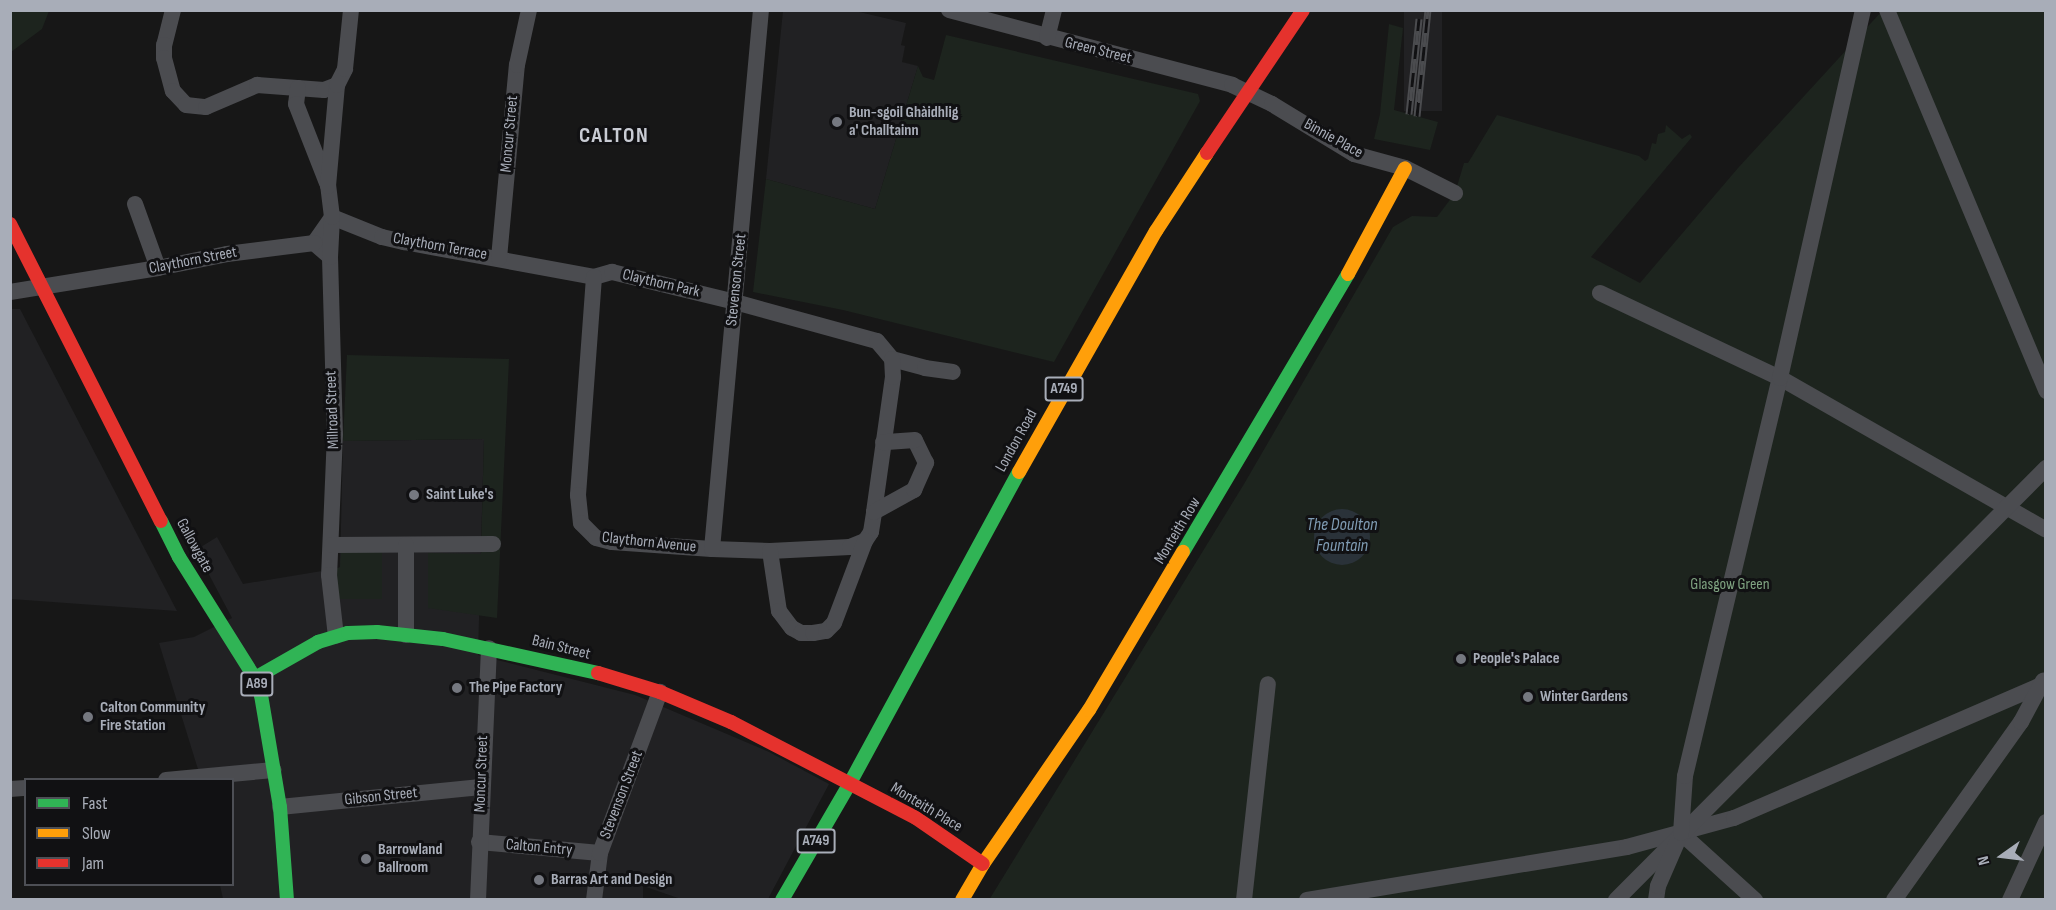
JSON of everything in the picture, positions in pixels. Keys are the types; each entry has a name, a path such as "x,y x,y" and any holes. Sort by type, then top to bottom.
{"main road":[{"name":"London Road","path":"782,900 850,783 1061,395 1156,231 1303,10"},
{"name":"Monteith Row","path":"962,900 983,864 1101,690 1361,252 1405,168"},
{"name":"Gallowgate","path":"10,224 179,557 255,678 261,696 280,807 287,900"},
{"name":"Bain Street","path":"255,678 318,642 336,636 377,632 489,648 596,673 660,692 731,722 850,783"},
{"name":"Monteith Place","path":"850,783 916,818 983,864"}],"street":[{"path":"173,10 164,45 164,58 173,91 186,105 206,107 257,85 327,90 337,85"},
{"name":"Millroad Street","path":"336,636 331,602 330,563 335,434 330,257 332,217 328,186 337,85 345,69 351,10"},
{"name":"Moncur Street","path":"499,258 517,65 529,10"},
{"name":"Stevenson Street","path":"712,549 761,10"},
{"name":"Green Street","path":"949,10 1047,38 1220,81 1247,91"},
{"path":"1047,38 1054,10"},
{"path":"1656,900 1658,886 1681,833 1685,776 1780,378 1863,10"},
{"path":"1887,10 2046,391"},
{"path":"297,88 296,104 328,186"},
{"name":"Binnie Place","path":"1247,91 1354,154 1405,168 1455,193"},
{"path":"135,204 158,268"},
{"path":"330,257 314,243 332,217"},
{"name":"Claythorn Terrace","path":"332,217 382,237 499,258"},
{"name":"Claythorn Street","path":"10,292 158,268 227,254 314,243"},
{"name":"Claythorn Park","path":"499,258 594,277 612,272 735,302 877,341 892,359 925,368 953,372"},
{"name":"Claythorn Avenue","path":"594,277 578,495 580,523 596,538 612,542 712,549 770,551 850,547 865,541"},
{"path":"1600,293 1780,378 2046,530"},
{"path":"770,551 779,611 785,622 801,633 826,631 834,623 865,541 871,531 893,377 892,359"},
{"path":"874,512 914,490 926,463 915,440 883,442"},
{"path":"1616,900 2046,468"},
{"path":"332,544 493,544"},
{"path":"406,545 406,635"},
{"name":"Moncur Street","path":"478,900 481,787 489,648"},
{"path":"1307,900 1627,847 1734,818 2045,680"},
{"path":"1894,900 2021,722 2045,680"},
{"path":"1244,900 1268,684"},
{"name":"Stevenson Street","path":"594,900 600,853 660,692"},
{"path":"188,778 274,770"},
{"name":"Gibson Street","path":"280,807 481,787"},
{"path":"2010,900 2046,822"},
{"path":"1681,833 1755,900"},
{"name":"Calton Entry","path":"479,842 600,853"}],"shaded area":[{"name":"Bun-sgoil Ghàidhlig a' Challtainn","path":"783,11 855,11 906,23 901,45 905,46 902,62 918,66 875,209 766,179"},
{"path":"1404,11 1442,11 1442,111 1404,111"},
{"path":"11,309 20,309 177,611 11,599"},
{"path":"484,439 478,655 635,695 769,752 829,784 768,899 681,899 643,886 643,900 223,899 220,886 234,886 234,778 201,778 159,643 194,637 232,618 196,550 217,537 243,584 340,568 343,441"}],"green space":[{"path":"11,10 49,11 42,29 11,52"},
{"name":"Glasgow Green","path":"1882,11 2045,11 2045,899 989,900 1244,484 1393,227 1412,216 1437,217 1455,193 1464,163 1468,163 1497,115 1639,156 1645,161 1648,159 1652,143 1656,144 1658,134 1665,132 1666,125 1682,139 1690,134 1692,137 1591,257 1640,283 1738,168"},
{"path":"1389,24 1403,28 1394,110 1438,122 1430,150 1374,139 1380,114"},
{"path":"946,35 1198,94 1200,101 1054,362 843,310 753,292 766,179 875,209 918,66 923,77 934,80"},
{"path":"347,355 509,359 497,618 428,608 428,553 481,554 484,439 343,441"},
{"path":"382,547 382,599 337,599 335,569 340,567 341,550"}],"water":[{"name":"The Doulton Fountain","path":"1336,509 1348,509 1362,517 1370,531 1368,548 1362,557 1348,565 1336,565 1319,553 1314,543 1314,531 1326,514"}],"railway":[{"path":"1417,116 1428,10"},
{"path":"1409,114 1419,19"}],"traffic: fast":[{"path":"1183,552 1348,274"},
{"path":"782,900 850,783 1019,472"},
{"path":"161,521 179,557 255,678 261,695 280,807 287,900"},
{"path":"255,678 318,642 348,633 377,632 443,639 598,673"}],"traffic: slow":[{"path":"1019,472 1156,231 1207,153"},
{"path":"1348,274 1405,168"},
{"path":"962,900 983,864 1089,710 1183,552"}],"traffic: jam":[{"path":"1207,153 1303,10"},
{"path":"10,224 161,521"},
{"path":"598,673 660,692 731,722 916,818 983,864"}],"place":[{"name":"Bun-sgoil Ghàidhlig a' Challtainn","path":"837,122"},
{"name":"Saint Luke's","path":"414,495"},
{"name":"People's Palace","path":"1461,659"},
{"name":"The Pipe Factory","path":"457,688"},
{"name":"Winter Gardens","path":"1528,697"},
{"name":"Calton Community Fire Station","path":"88,717"},
{"name":"Barrowland Ballroom","path":"366,859"},
{"name":"Barras Art and Design","path":"539,880"}],"district":[{"name":"CALTON","path":"614,136"}]}
